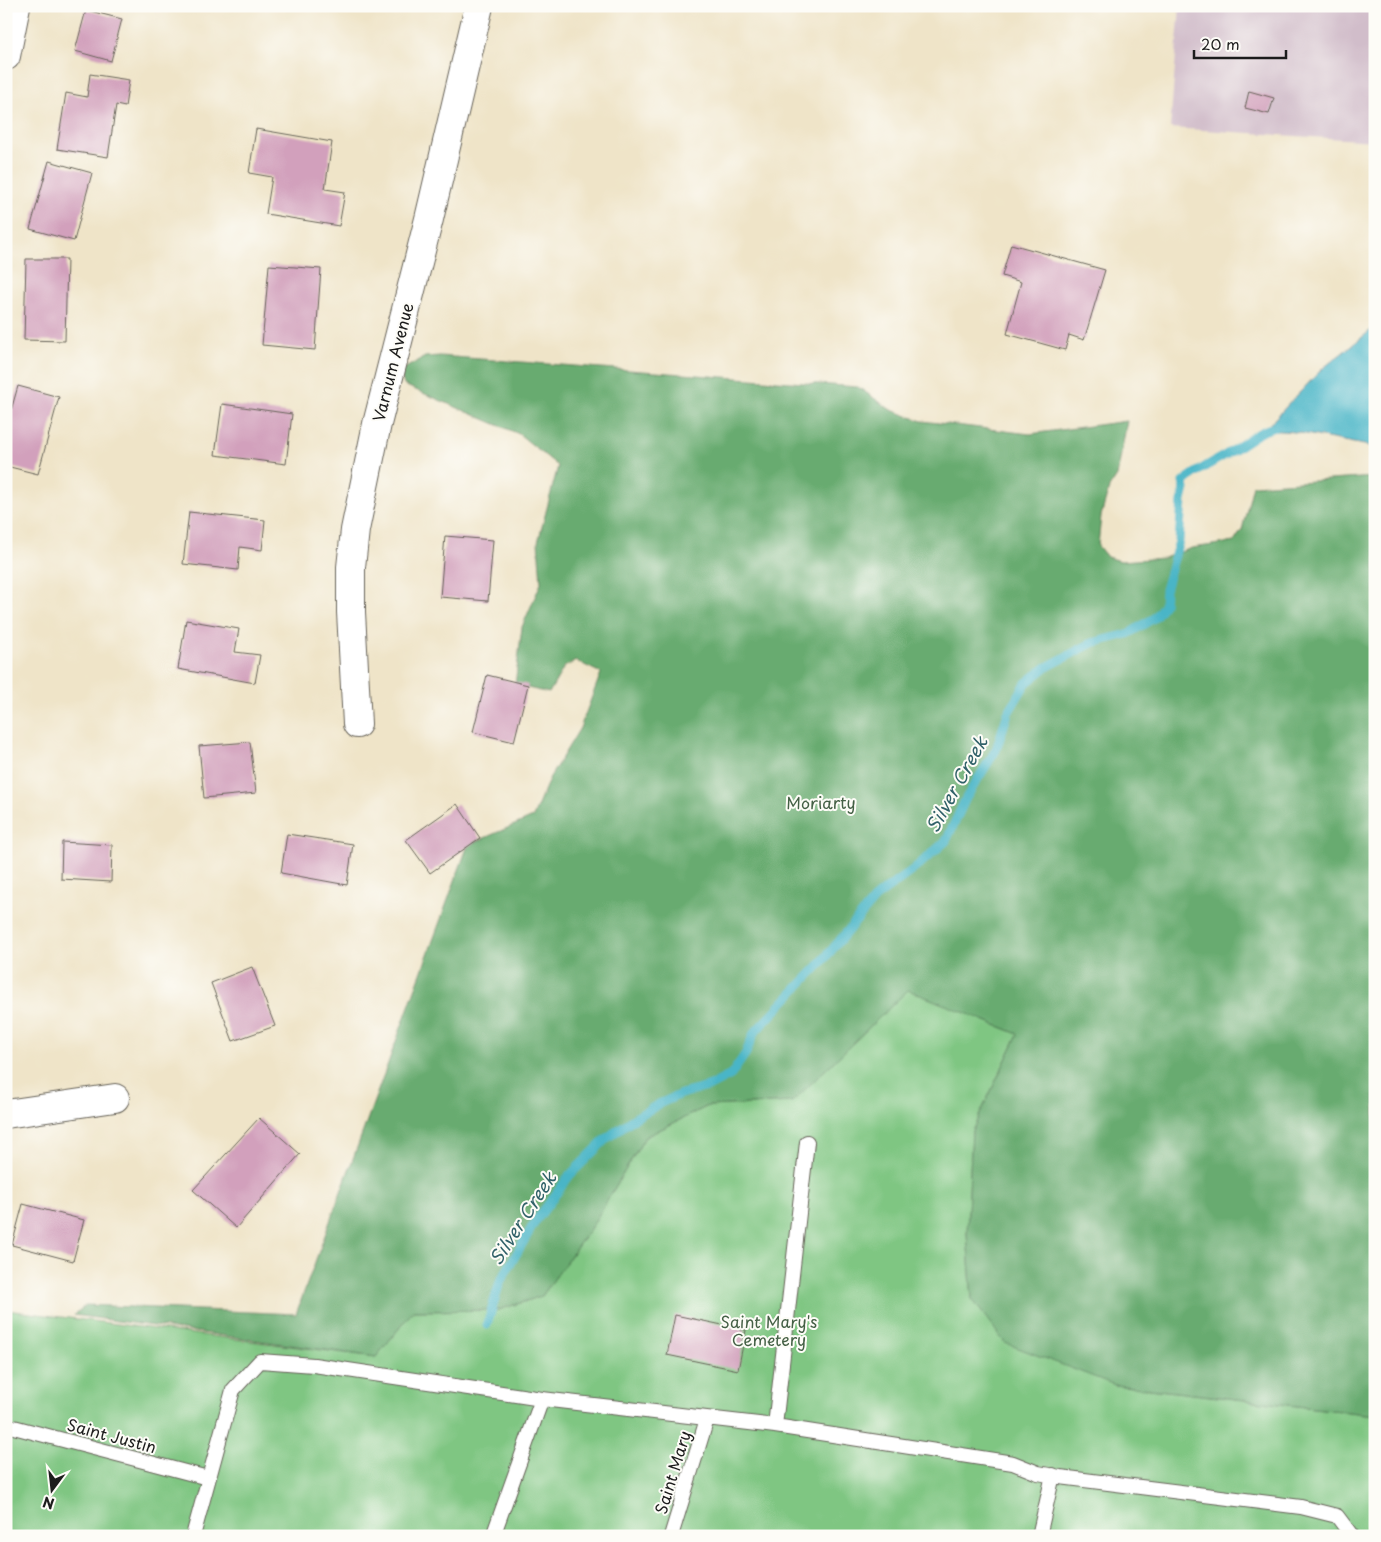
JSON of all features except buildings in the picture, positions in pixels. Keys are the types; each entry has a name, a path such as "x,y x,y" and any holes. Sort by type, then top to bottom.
{"street":[{"path":"6,56 16,6"},
{"name":"Varnum Avenue","path":"357,724 351,612 351,567 355,530 377,424 429,219 479,6"},
{"path":"6,1114 115,1098"}],"lane":[{"path":"775,1426 808,1142"},
{"path":"193,1536 233,1390 260,1361 314,1365 542,1399 775,1426 1013,1463 1038,1473 1053,1476 1301,1507 1337,1516 1352,1536"},
{"path":"493,1536 542,1399"},
{"name":"Saint Mary","path":"671,1536 706,1419"},
{"name":"Saint Justin","path":"6,1425 208,1478"},
{"path":"1039,1536 1053,1476"}],"shaded area":[{"path":"1180,6 1375,6 1375,141 1170,128"}],"green space":[{"name":"Moriarty","path":"440,356 858,387 891,410 922,421 1030,434 1127,421 1117,476 1109,488 1101,516 1098,546 1107,557 1121,561 1164,558 1192,548 1234,542 1242,530 1253,485 1375,477 1375,1415 1115,1385 1005,1343 972,1299 967,1234 972,1131 1018,1034 908,990 792,1102 708,1106 645,1137 592,1226 542,1296 498,1310 413,1311 376,1357 74,1315 86,1305 296,1314 468,845 533,817 550,777 580,728 601,673 576,661 564,667 549,693 515,685 522,627 541,583 538,542 558,466 519,434 404,385 400,371 425,357"},
{"name":"Saint Mary's Cemetery","path":"582,825 983,1020 1018,1034 972,1131 967,1234 972,1299 1115,1385 1375,1415 1375,1536 6,1536 6,1310 376,1357 413,1311 498,1310 542,1296 592,1226 645,1137 708,1106 792,1102"}],"water":[{"path":"1375,327 1375,447 1295,432 1264,430 1322,369"}],"waterway":[{"name":"Silver Creek","path":"487,1325 500,1282 535,1222 570,1175 607,1138 633,1119 681,1094 708,1087 731,1075 746,1053 754,1033 820,964 877,896 914,869 946,841 966,798 996,750 1008,713 1026,683 1045,668 1092,643 1128,634 1154,618 1164,605 1165,590 1179,541 1182,501 1185,489 1183,482 1257,434 1275,427"}]}
